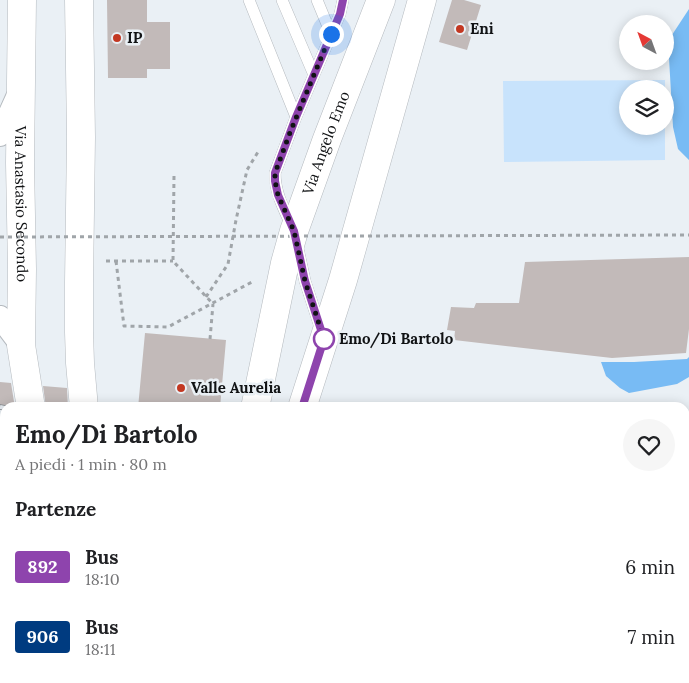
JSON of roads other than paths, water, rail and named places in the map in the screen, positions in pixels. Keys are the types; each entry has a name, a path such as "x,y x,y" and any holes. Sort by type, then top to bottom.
{"main road":[{"name":"Via Anastasio Secondo","path":"22,0 20,163 21,345 30,402"},
{"path":"79,0 81,137 79,303 80,363 83,402"},
{"name":"Via Angelo Emo","path":"256,402 285,263 294,231 327,139 381,0"},
{"path":"304,402 343,280 422,0"}],"street":[{"path":"0,135 22,88"},
{"path":"0,318 21,345"}],"lane":[{"path":"249,0 296,117"},
{"path":"282,0 314,76"},
{"path":"317,0 331,34"},
{"path":"324,339 305,281 294,231 278,195 275,173 296,117 340,14 343,0"}],"place":[{"name":"Eni","path":"460,29"},
{"name":"IP","path":"117,38"},
{"name":"Emo/Di Bartolo","path":"324,339"},
{"name":"Valle Aurelia","path":"181,388"}]}
